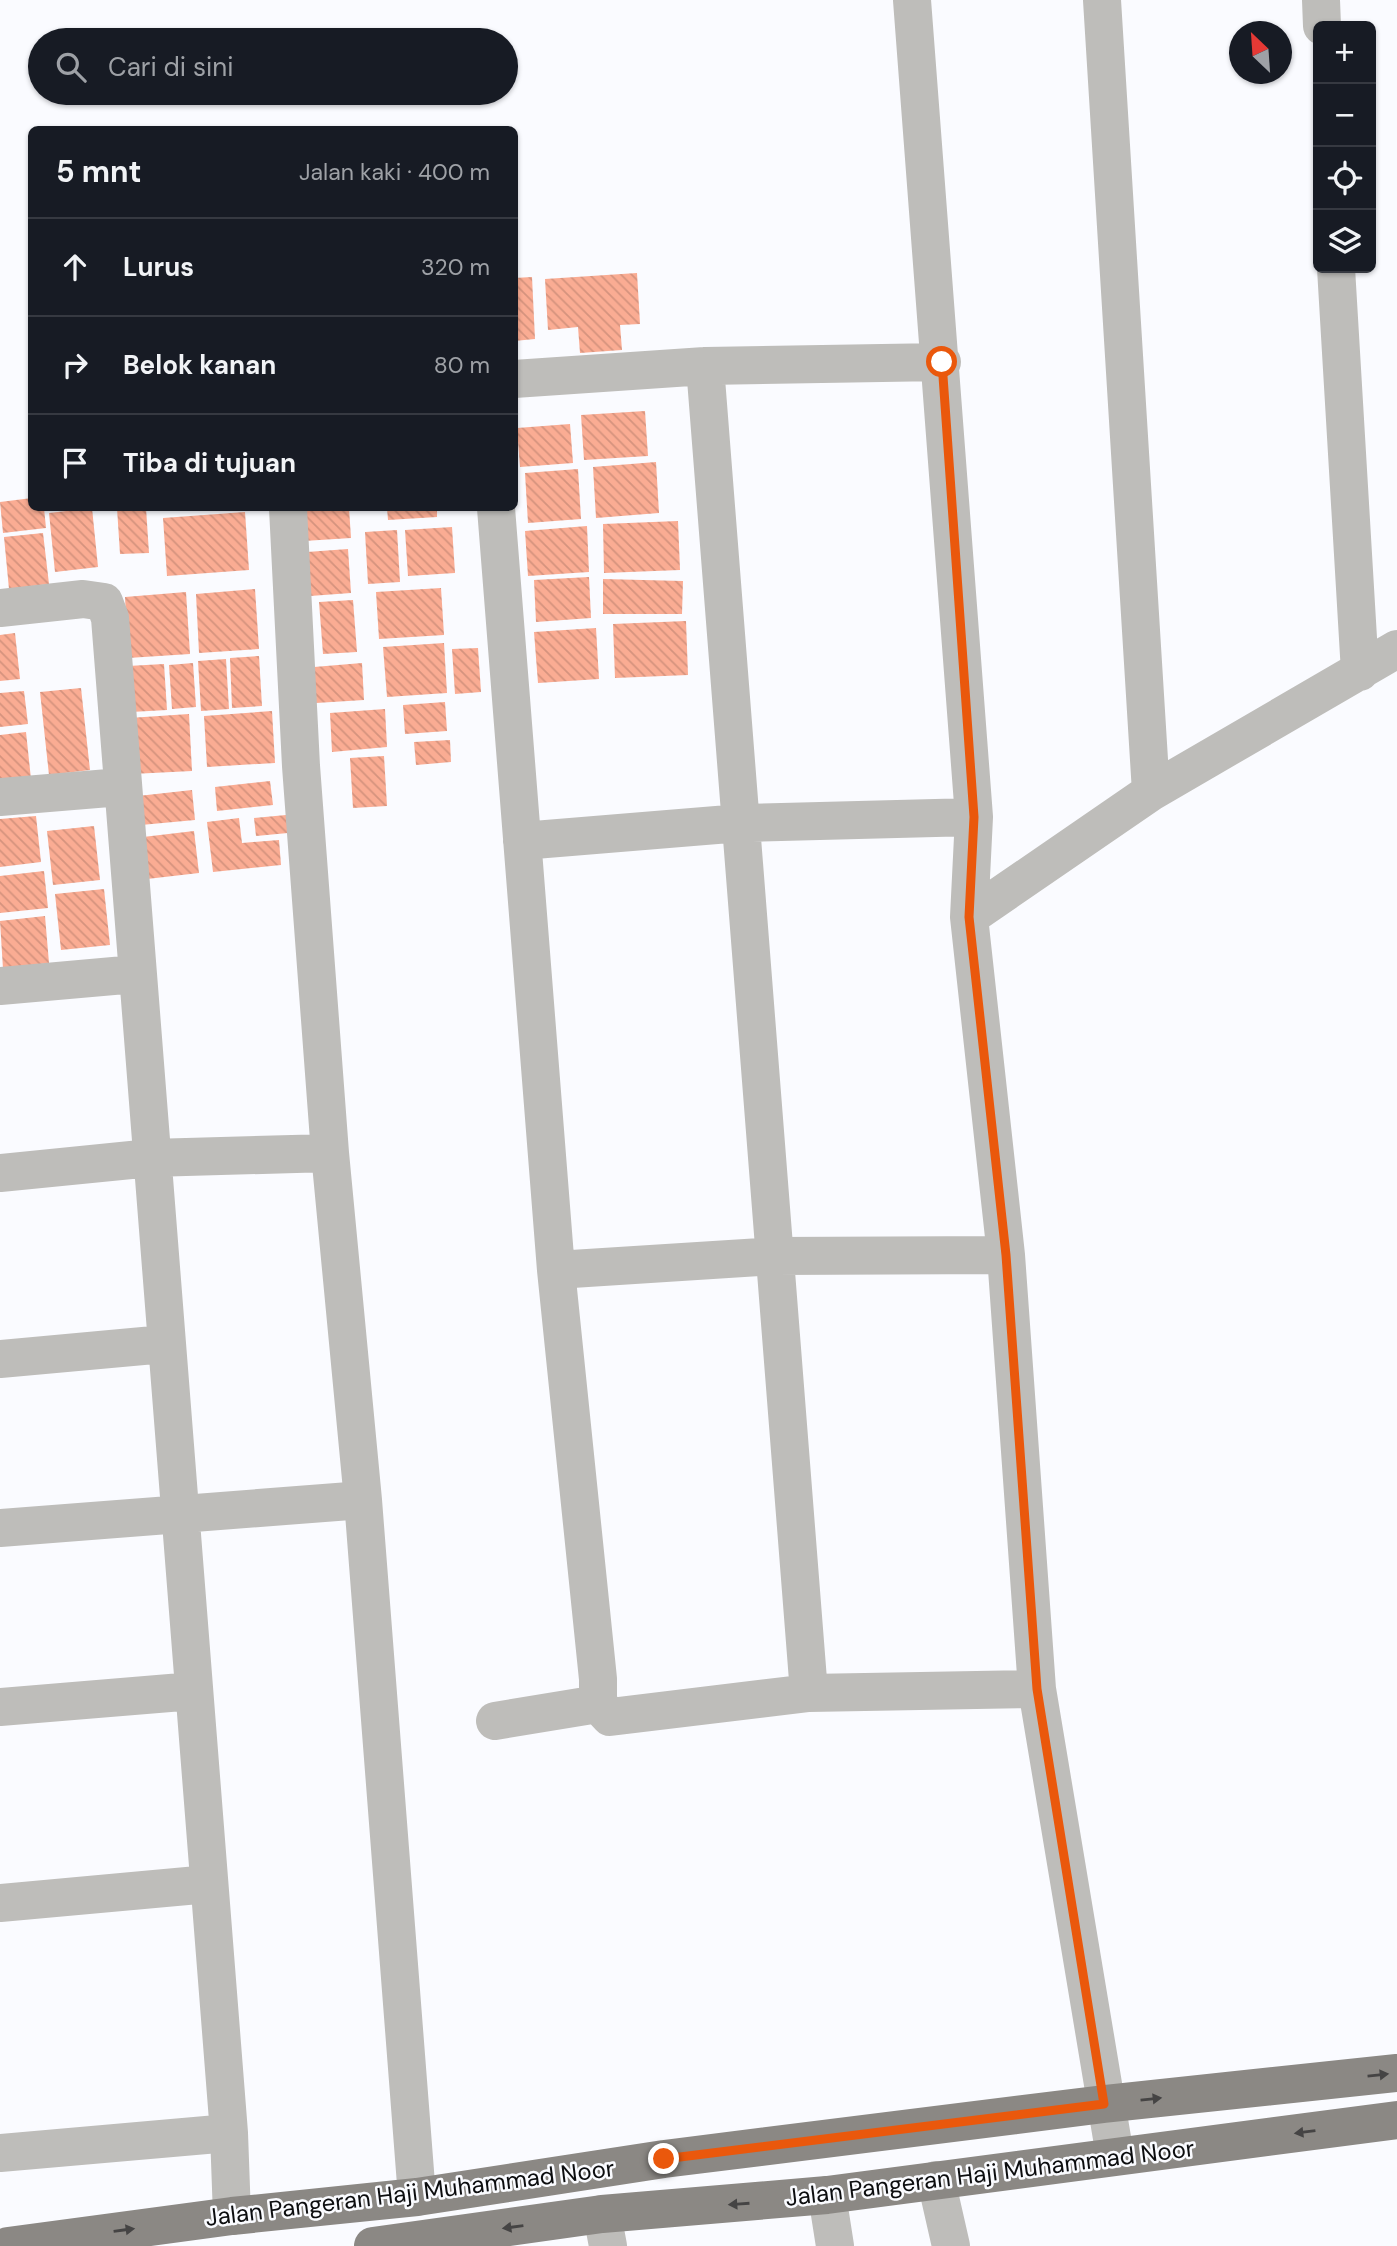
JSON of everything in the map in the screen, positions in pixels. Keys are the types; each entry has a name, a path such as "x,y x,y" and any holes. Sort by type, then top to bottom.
{"main road":[{"name":"Jalan Pangeran Haji Muhammad Noor","path":"8,2246 232,2216 417,2197 664,2159 1104,2104 1397,2073"},
{"name":"Jalan Pangeran Haji Muhammad Noor","path":"373,2246 605,2230 827,2195 1397,2120"}],"street":[{"path":"912,0 942,362 974,817 969,917 1006,1255 1037,1689 1104,2104 1115,2156"},
{"path":"1102,0 1151,793"},
{"path":"1321,0 1322,21"},
{"path":"1336,273 1360,673"},
{"path":"518,379 705,366 942,362"},
{"path":"705,366 809,1693"},
{"path":"288,511 301,766 330,1153 363,1500 417,2197"},
{"path":"496,511 556,1270 598,1679 598,1704 610,1717 809,1693 1037,1689"},
{"path":"0,608 83,599 104,603 110,618 121,786 229,2133 232,2216"},
{"path":"969,917 1151,793 1397,649"},
{"path":"0,797 121,786"},
{"path":"522,841 741,823 974,817"},
{"path":"0,986 136,974"},
{"path":"0,1172 151,1158 330,1153"},
{"path":"556,1270 775,1256 1006,1255"},
{"path":"0,1359 166,1344"},
{"path":"0,1528 363,1500"},
{"path":"0,1707 194,1691"},
{"path":"495,1721 598,1704"},
{"path":"0,1903 209,1884"},
{"path":"0,2153 229,2133"},
{"path":"936,2180 951,2246"},
{"path":"827,2195 835,2246"}],"building":[{"path":"637,273 640,324 620,325 622,350 580,353 578,327 548,330 545,279"},
{"path":"532,277 535,339 518,341 518,278"},
{"path":"645,411 648,456 584,460 581,415"},
{"path":"570,424 573,463 520,467 518,428"},
{"path":"656,462 659,513 596,518 593,467"},
{"path":"578,469 581,519 528,523 525,473"},
{"path":"28,498 28,511 44,511 46,528 3,533 0,502"},
{"path":"92,511 98,567 55,572 49,513"},
{"path":"117,511 146,511 149,553 120,554"},
{"path":"302,511 349,511 351,538 304,541"},
{"path":"387,511 437,511 437,517 388,520"},
{"path":"245,512 249,570 167,576 163,518"},
{"path":"678,521 680,570 604,573 603,524"},
{"path":"587,526 589,572 528,576 525,531"},
{"path":"452,527 455,573 408,576 405,530"},
{"path":"397,530 400,582 368,584 365,532"},
{"path":"43,533 49,584 9,589 4,537"},
{"path":"348,549 351,593 310,596 307,552"},
{"path":"589,577 591,618 536,622 534,580"},
{"path":"603,579 683,581 682,614 603,614"},
{"path":"441,588 444,635 379,639 376,592"},
{"path":"255,589 259,649 199,653 196,594"},
{"path":"186,592 190,654 128,658 125,597"},
{"path":"353,600 357,652 323,654 319,602"},
{"path":"686,621 688,675 615,678 613,624"},
{"path":"596,628 599,679 538,683 534,632"},
{"path":"15,633 20,679 0,681 0,635"},
{"path":"444,643 447,693 387,697 383,647"},
{"path":"478,648 481,692 455,694 452,649"},
{"path":"259,656 262,706 232,708 230,658"},
{"path":"226,659 229,709 201,711 198,661"},
{"path":"193,663 196,707 172,709 169,665"},
{"path":"362,663 364,700 316,703 314,667"},
{"path":"164,664 167,710 131,712 128,666"},
{"path":"81,688 90,770 49,775 40,692"},
{"path":"24,691 28,724 0,727 0,693"},
{"path":"445,702 447,731 405,734 403,705"},
{"path":"385,709 387,747 332,752 330,713"},
{"path":"272,711 275,763 207,767 204,716"},
{"path":"189,714 192,771 132,774 129,718"},
{"path":"26,732 31,779 0,783 0,735"},
{"path":"450,740 451,762 416,765 414,742"},
{"path":"384,756 387,806 353,808 350,758"},
{"path":"270,781 273,805 217,811 215,787"},
{"path":"192,790 195,820 141,825 138,796"},
{"path":"286,815 288,833 256,836 254,818"},
{"path":"36,816 41,862 0,867 0,819"},
{"path":"239,818 242,843 279,840 281,865 213,872 207,822"},
{"path":"94,826 100,880 53,885 47,831"},
{"path":"194,831 199,873 147,879 143,837"},
{"path":"44,871 48,908 0,913 0,876"},
{"path":"104,889 110,945 61,950 55,894"},
{"path":"45,916 49,963 3,969 0,921"}],"route":[{"path":"664,2159 1104,2104 1037,1689 1006,1255 969,917 974,817 942,362"}]}
